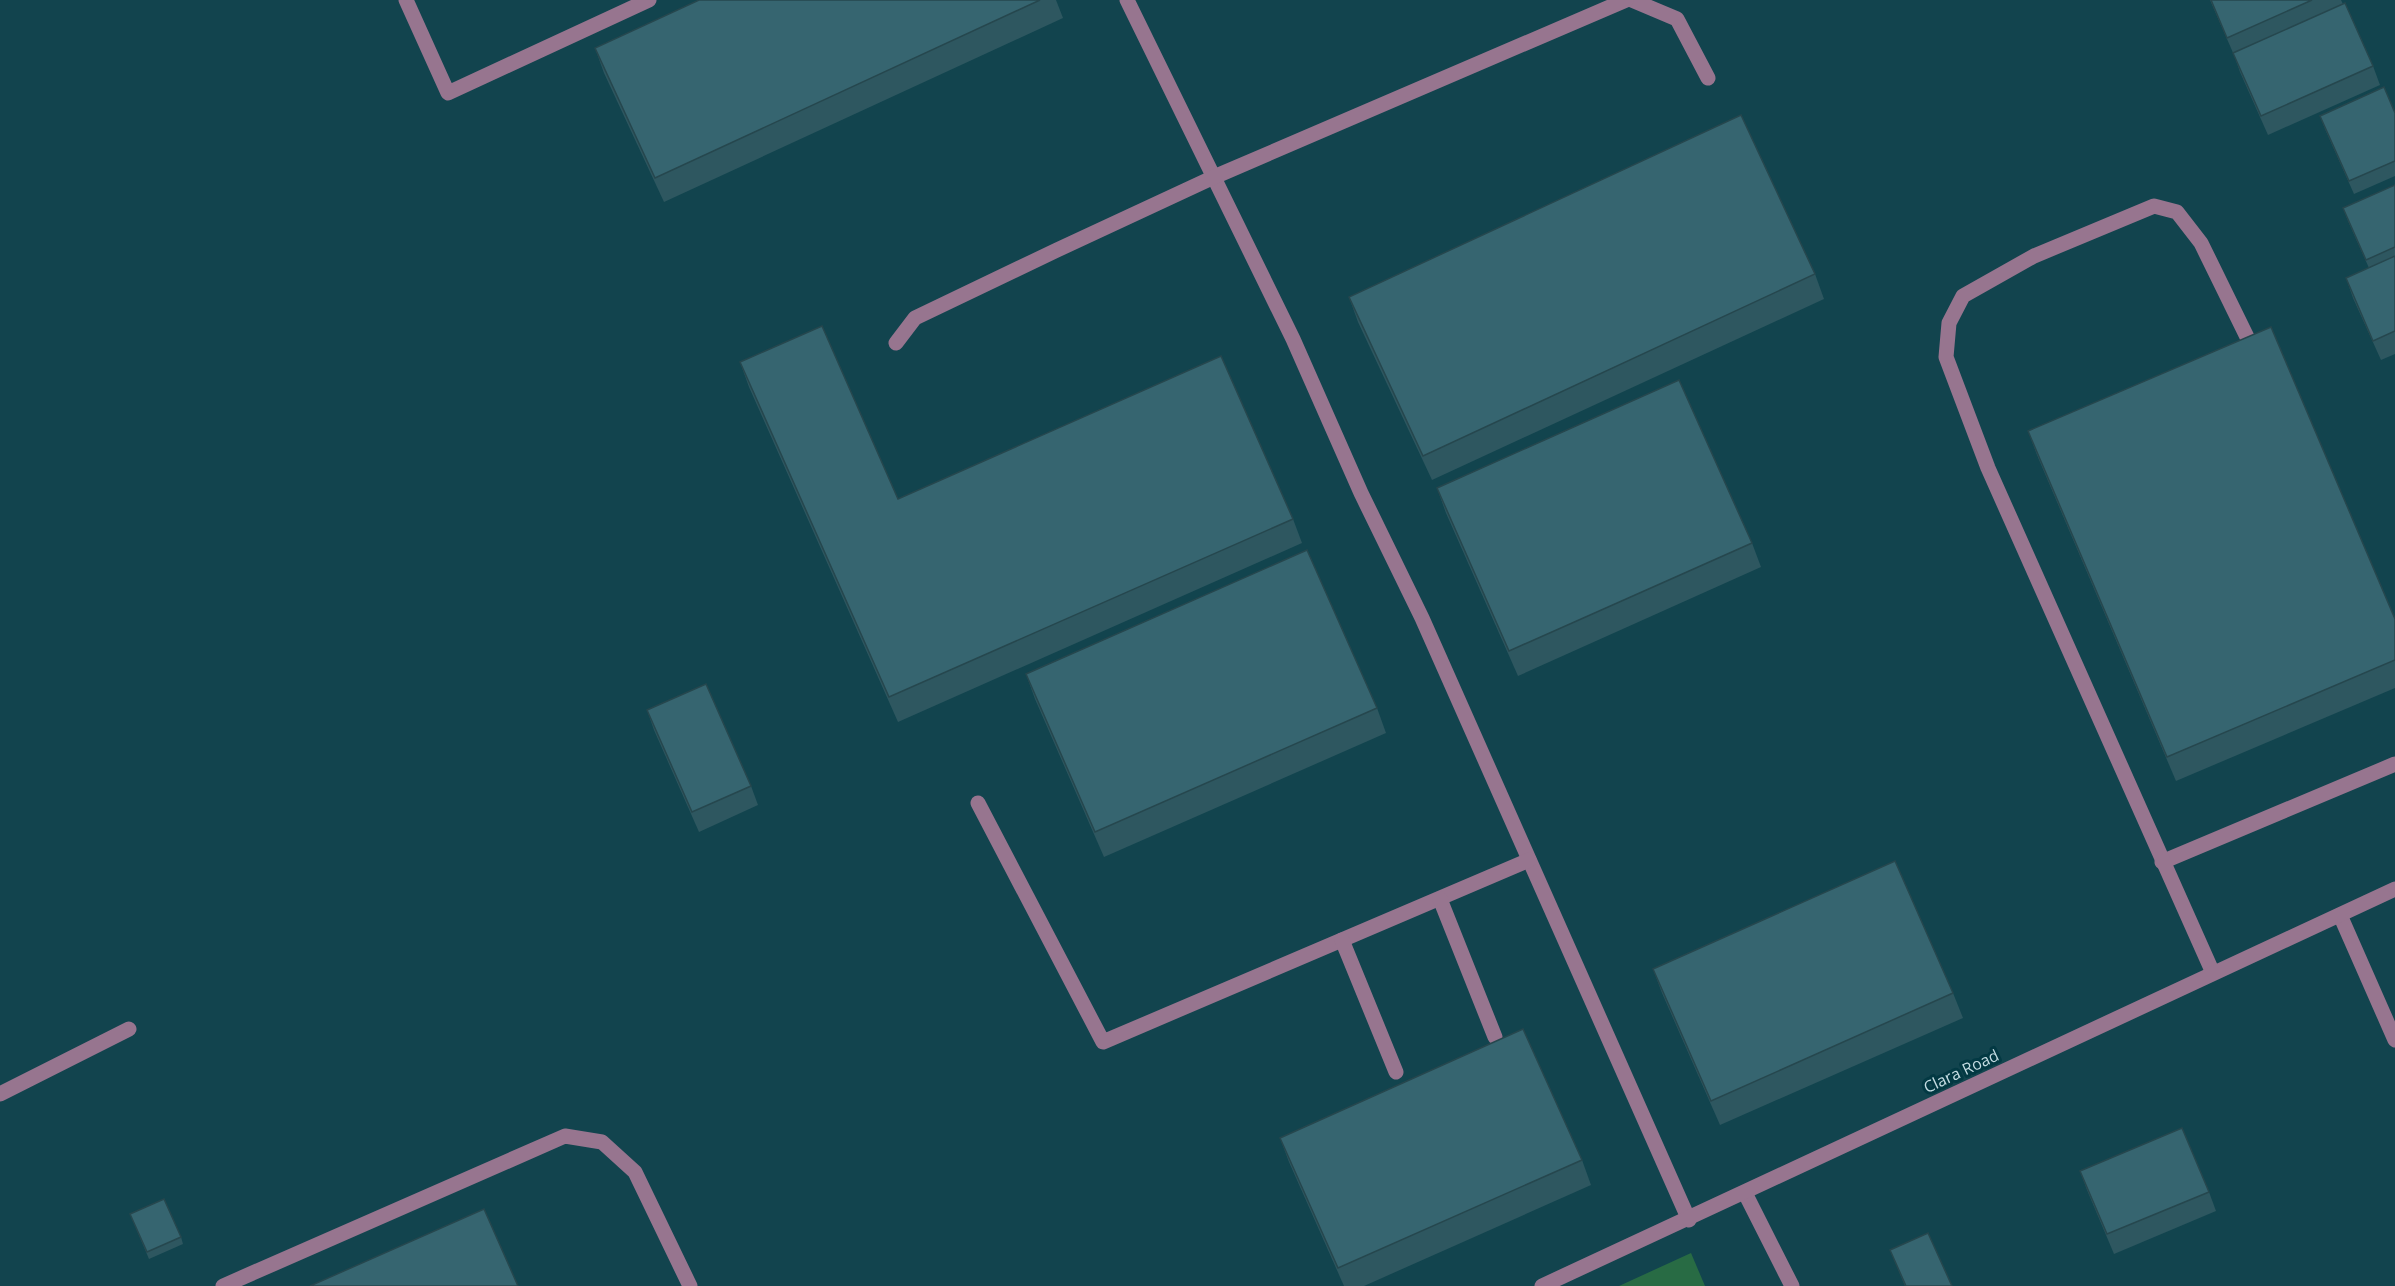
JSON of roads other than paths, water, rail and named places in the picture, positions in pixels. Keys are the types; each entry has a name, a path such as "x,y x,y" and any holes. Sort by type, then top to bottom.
{"street":[{"path":"406,0 448,93 649,0"},
{"path":"1127,0 1293,339 1361,493 1422,618 1689,1220"},
{"path":"896,343 915,318 1214,177 1626,0"},
{"path":"1632,0 1677,19 1708,78"},
{"path":"2213,973 1988,468 1947,357 1949,323 1963,296 2034,256 2154,206 2176,212 2201,243 2249,341"},
{"path":"2162,862 2395,764"},
{"path":"978,803 1103,1042 1529,860"},
{"name":"Clara Road","path":"1542,1286 1689,1220 2395,889"},
{"path":"1440,899 1495,1037"},
{"path":"2340,915 2395,1040"},
{"path":"1342,940 1396,1072"},
{"path":"0,1094 129,1029"},
{"path":"223,1286 566,1136 602,1142 634,1172 690,1286"},
{"path":"1745,1193 1792,1286"}]}
